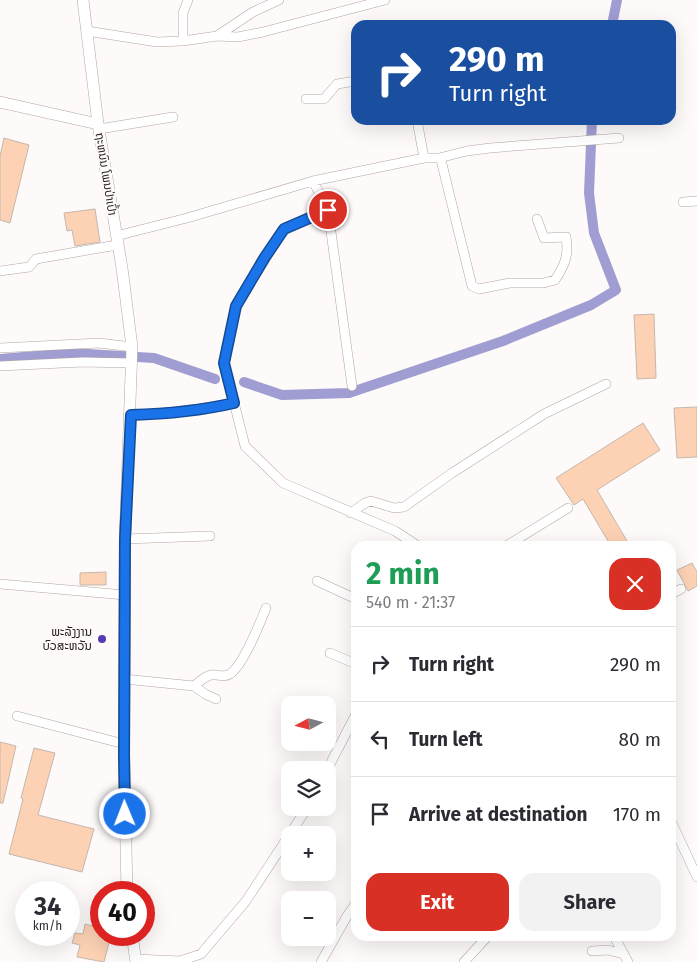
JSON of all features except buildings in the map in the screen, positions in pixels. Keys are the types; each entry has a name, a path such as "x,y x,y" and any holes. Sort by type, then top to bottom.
{"street":[{"name":"ຖະຫນົນ ໂພນປ່າເປົ້າ","path":"83,0 98,126 122,268 132,347 125,539 124,744 127,881"},
{"path":"183,41 183,13 188,0"},
{"path":"217,36 253,12 279,0"},
{"path":"87,31 157,42 183,41 217,36 238,37 385,0"},
{"path":"306,99 324,99 337,84 351,82"},
{"path":"0,102 98,126 173,117"},
{"path":"419,125 424,158"},
{"path":"0,271 29,266 36,259 116,240 313,181 424,158 439,158 467,151 619,138"},
{"path":"439,158 472,286 479,289 510,283 544,283 555,280 568,251 566,236 544,238 537,219"},
{"path":"313,181 328,210 352,386"},
{"path":"684,202 697,201"},
{"path":"328,210 284,229 236,306 224,363 245,446 283,483 395,531 410,541"},
{"path":"0,348 99,342 132,347"},
{"path":"0,366 132,361"},
{"path":"351,513 364,503 371,501 394,508 404,507 452,473 544,414 606,384"},
{"path":"131,415 171,414 203,410 234,403"},
{"path":"514,541 568,508"},
{"path":"125,539 210,536"},
{"path":"317,581 351,597"},
{"path":"0,584 125,595"},
{"path":"676,592 682,589"},
{"path":"194,686 208,676 224,676 233,671 251,642 266,608"},
{"path":"330,653 351,662"},
{"path":"124,679 194,686 216,699"},
{"path":"17,716 124,744"},
{"path":"332,761 351,724"},
{"path":"134,946 136,960 180,961 201,954 246,901 302,816"},
{"path":"676,832 697,877"},
{"path":"321,962 351,911"},
{"path":"464,962 483,941"},
{"path":"617,941 626,958"},
{"path":"592,951 608,950 626,958"}],"waterway":[{"path":"613,20 617,0"},
{"path":"244,382 282,395 349,393 503,341 591,305 616,290 594,233 589,193 592,125"},
{"path":"0,359 71,353 154,358 215,379"}],"place":[{"name":"ພະລັງງານ ບົວສະຫວັນ","path":"102,639"}],"route":[{"path":"125,814 125,539 131,415 171,414 203,410 234,403 224,363 236,306 284,229 328,210"}]}
